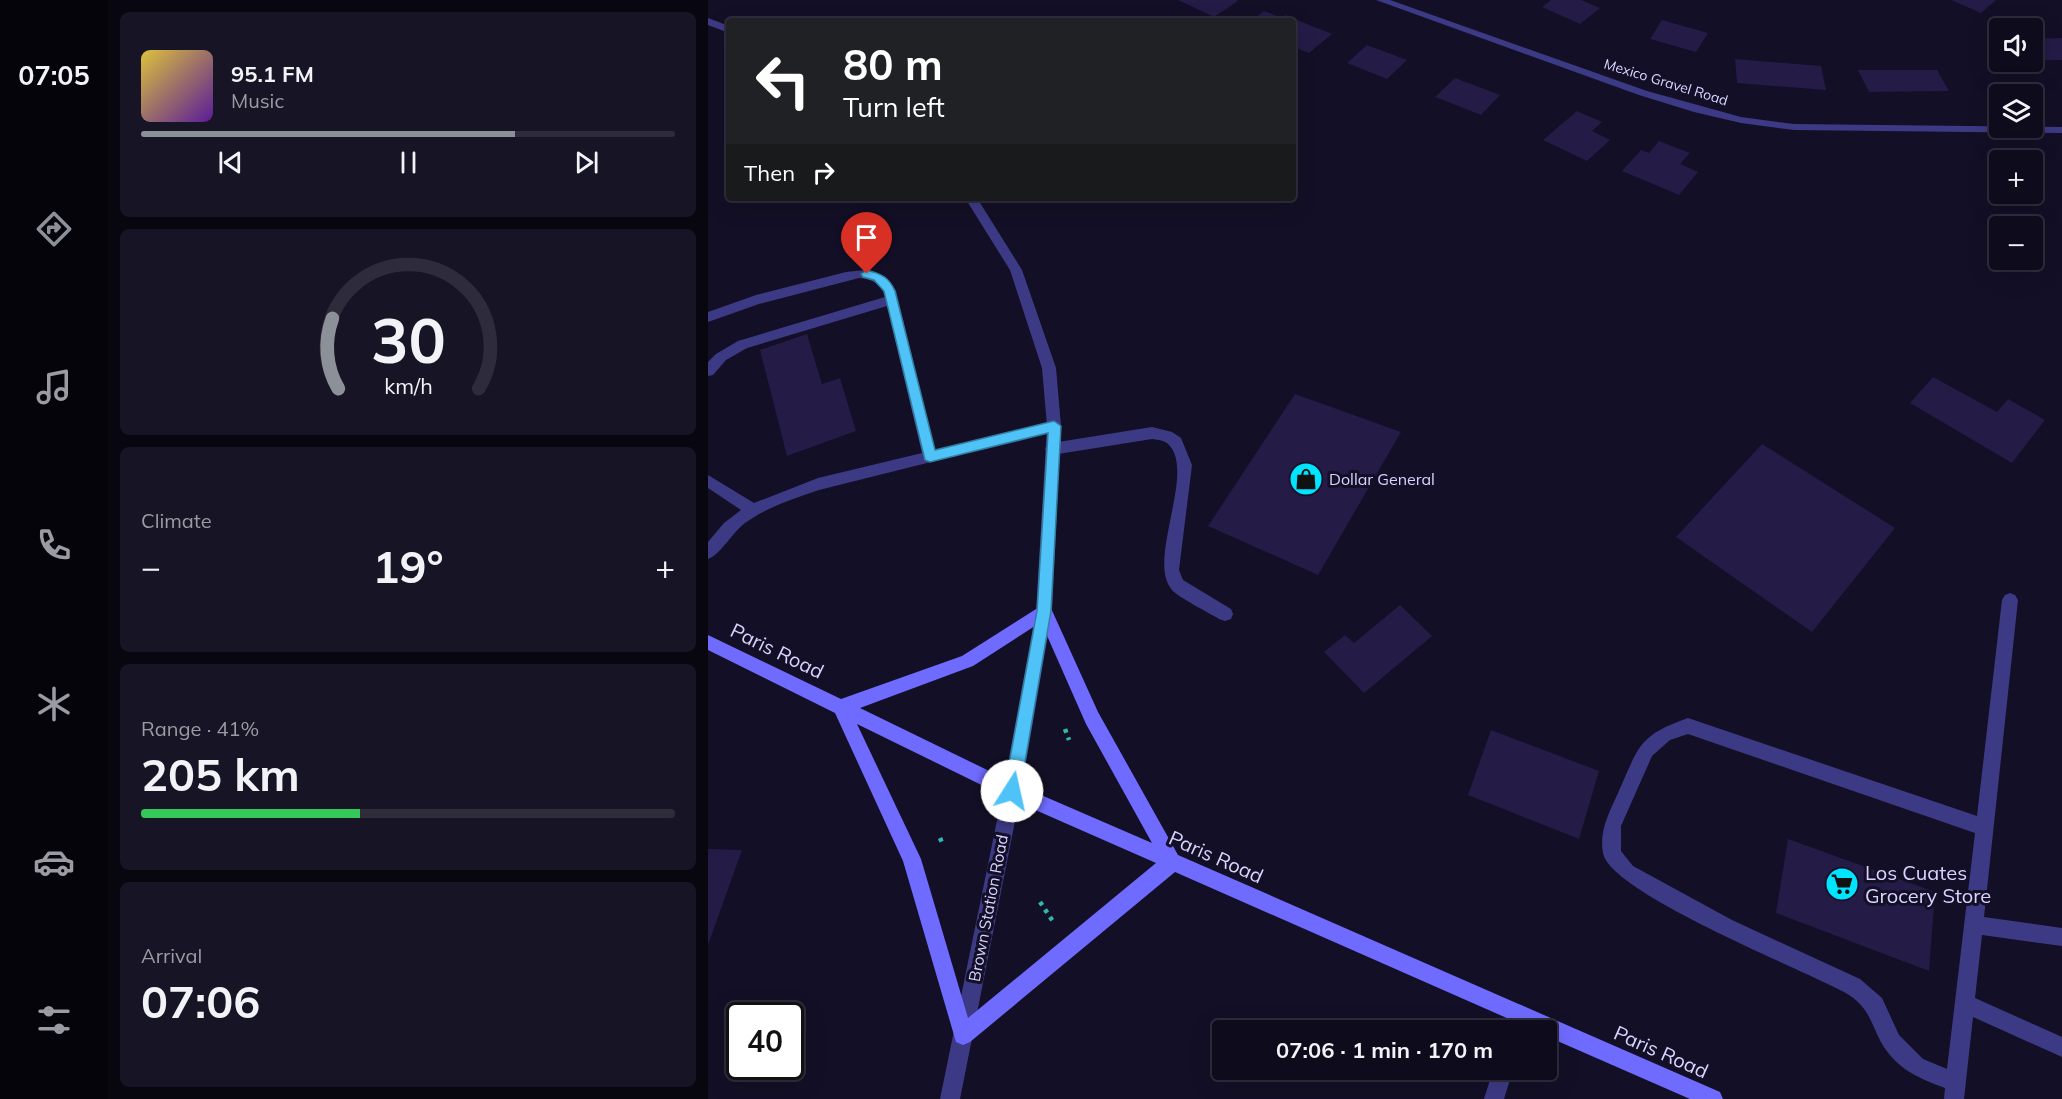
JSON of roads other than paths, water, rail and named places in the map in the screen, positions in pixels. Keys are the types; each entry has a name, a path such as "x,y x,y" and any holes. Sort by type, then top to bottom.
{"main road":[{"path":"1044,611 1092,718 1172,862 963,1035 912,859 841,707 967,662 1044,611"},
{"name":"Paris Road","path":"708,642 1012,791 1172,862 1512,1020"},
{"name":"Paris Road","path":"1557,1038 1713,1099"}],"street":[{"name":"Mexico Gravel Road","path":"1381,0 1643,93 1740,120 1794,127 2062,130"},
{"path":"708,21 726,29"},
{"name":"Brown Station Road","path":"950,1099 1012,791 1044,611 1054,426 1049,368 1016,270 972,201"},
{"path":"708,317 756,300 856,274 878,277 886,283 892,300 930,457"},
{"path":"708,371 721,357 743,344 892,300"},
{"path":"708,553 733,524 753,510 818,484 1054,426"},
{"path":"1052,449 1152,433 1167,436 1176,442 1185,465 1171,570 1177,585 1225,614"},
{"path":"708,482 753,510"},
{"path":"1985,828 1688,726 1665,734 1646,750 1612,826 1612,854 1627,872 1725,927 1853,986 1875,1005 1892,1042 1916,1068 1955,1091 1985,828 2010,600"},
{"path":"1974,925 2062,937"},
{"path":"1965,1003 2062,1047"},
{"path":"1494,1099 1500,1080"}],"place":[{"name":"Dollar General","path":"1306,479"},
{"name":"Los Cuates Grocery Store","path":"1842,884"}]}
